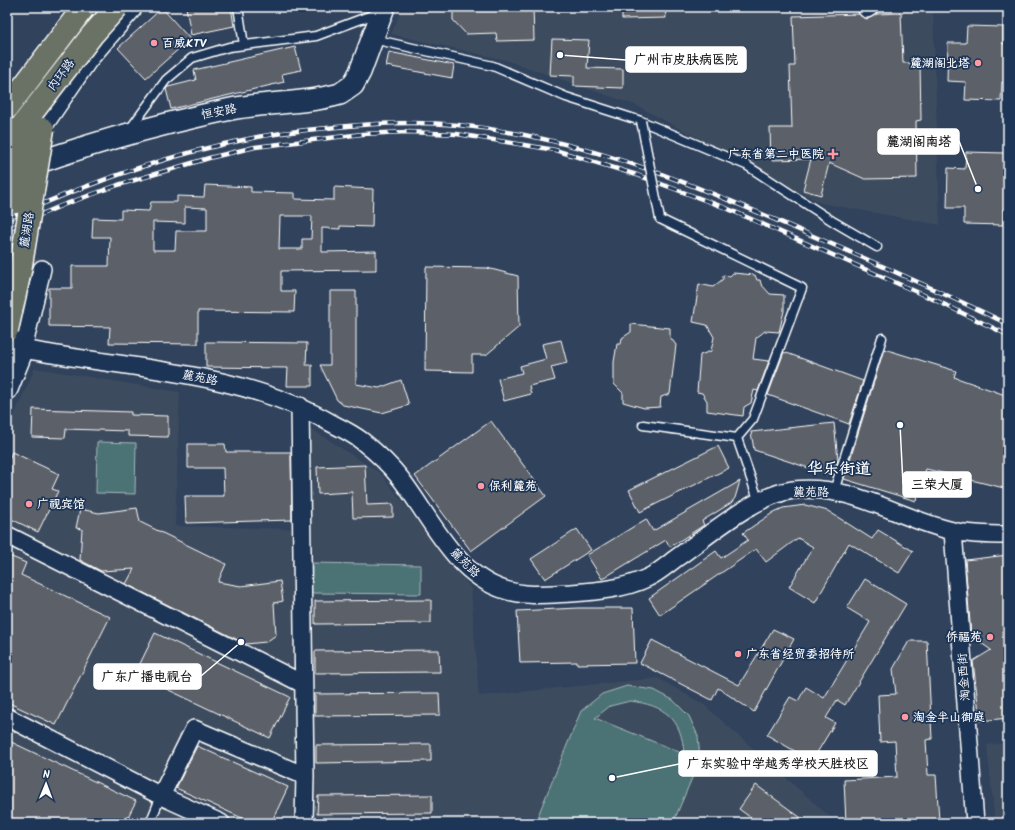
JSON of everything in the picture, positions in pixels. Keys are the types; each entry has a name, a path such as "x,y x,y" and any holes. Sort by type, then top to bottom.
{"main road":[{"name":"内环路","path":"7,108 84,7"},
{"name":"内环路","path":"7,145 92,35 117,7"},
{"path":"38,126 87,58 131,7"},
{"name":"麓湖路","path":"7,259 38,126"},
{"name":"麓湖路","path":"7,330 21,266 38,126"}],"street":[{"name":"恒安路","path":"7,174 126,134 234,109 340,94 353,85 373,39 383,9"},
{"path":"7,149 13,157 29,166"},
{"path":"7,389 15,343 42,269"},
{"name":"麓苑路","path":"15,343 64,357 195,377 244,387 306,408 360,439 381,456 400,478 447,545 475,576 506,590 537,595 583,592 628,585 649,578 767,496 794,490 834,491 870,501 953,531 987,535 1008,535"},
{"path":"300,406 305,776 304,822"},
{"name":"淘金西街","path":"953,531 975,823"},
{"path":"7,534 303,684"},
{"path":"7,717 161,796 221,823"},
{"path":"161,796 194,729 305,776"}],"lane":[{"path":"238,7 244,45"},
{"path":"126,134 166,80 192,58 229,46 316,36 383,9"},
{"path":"373,39 493,66 566,97 641,121 746,165 834,222 877,247"},
{"path":"641,121 660,220 802,288 753,419 737,438"},
{"path":"834,491 882,338"},
{"path":"642,425 737,438"},
{"path":"737,438 759,502"},
{"path":"150,823 161,796"}],"shaded area":[{"name":"广东省第二中医院","path":"403,7 797,7 866,9 933,7 940,225 821,203 635,105 505,60 391,34"},
{"path":"35,368 180,392 175,526 297,529 299,421 380,473 471,588 479,696 658,678 703,704 837,823 7,823 7,431"},
{"path":"1008,743 1008,823 995,823 987,745"}],"green space":[{"path":"97,442 136,443 135,494 96,493"},
{"path":"312,563 421,565 421,594 311,593"},
{"path":"627,686 654,690 673,700 689,716 698,736 700,759 673,823 535,823 581,711 602,694","holes":["630,701 642,703 662,710 675,722 680,731 684,754 595,718 610,706"]}],"building":[{"path":"186,7 231,7 234,26 191,35"},
{"path":"453,7 533,7 534,40 497,41 496,33 466,34 453,20"},
{"path":"622,7 665,7 666,18 622,19"},
{"name":"百威KTV","path":"162,8 190,39 146,78 118,48"},
{"path":"901,13 903,63 920,63 921,120 916,121 917,178 865,179 829,163 821,195 803,190 811,159 771,160 770,128 792,128 790,66 795,66 793,16 859,14 867,19 877,14"},
{"name":"麓湖阁北塔","path":"967,26 1003,27 1003,44 1008,44 1008,83 1002,82 1001,101 965,100 966,82 947,81 948,43 966,43"},
{"path":"552,39 589,40 587,68 623,69 623,88 574,86 574,76 550,75"},
{"path":"295,47 301,70 282,74 284,82 171,109 166,89 168,87 196,80 194,70"},
{"path":"389,52 454,65 452,78 386,66"},
{"path":"966,152 1005,153 1004,170 1008,170 1008,209 1003,209 1003,225 964,224 964,208 947,208 948,168 965,169"},
{"path":"205,185 251,187 251,192 295,193 295,199 334,200 334,187 373,189 372,227 340,226 340,229 322,228 322,252 376,251 376,270 281,271 281,291 295,291 294,312 198,311 198,344 109,343 110,327 49,326 49,288 72,288 72,266 109,266 110,237 92,237 93,218 121,219 121,210 149,211 151,202 177,202 177,196 204,197","holes":["185,207 207,208 207,231 176,231 175,250 153,250 153,222 185,223","280,216 312,216 311,239 302,239 302,249 279,249"]},
{"path":"426,267 487,268 518,276 519,327 486,355 472,355 472,372 425,371"},
{"path":"733,273 755,275 757,280 760,280 761,284 770,294 784,295 784,311 779,332 765,331 756,338 753,359 769,361 758,391 754,390 751,403 744,407 743,416 707,411 707,401 702,393 697,392 700,355 711,351 714,337 707,325 693,322 699,284 713,287 723,279 723,275 730,276"},
{"path":"330,291 356,291 356,384 379,388 401,380 409,405 382,413 343,405 337,400 320,365 330,365"},
{"path":"631,324 670,328 670,337 676,345 670,394 661,397 660,407 644,408 623,402 623,393 614,384 614,362 617,344 621,344 622,338 631,332"},
{"path":"561,340 567,363 551,367 555,380 529,386 531,394 504,401 498,379 522,373 520,366 546,359 542,344"},
{"path":"206,342 307,343 306,365 312,365 312,386 287,386 288,368 206,367"},
{"path":"884,349 956,371 954,377 1008,396 1008,489 926,469 916,501 844,479"},
{"path":"784,352 863,381 849,424 768,395"},
{"path":"33,409 131,412 131,415 168,416 168,437 128,436 128,431 66,429 65,438 32,437"},
{"name":"保利麓苑","path":"491,421 546,496 471,551 415,476"},
{"path":"834,423 838,459 833,476 754,450 751,432"},
{"path":"188,444 225,444 226,452 291,452 292,520 186,523 185,496 224,496 223,468 188,468"},
{"path":"718,446 729,468 640,512 629,490"},
{"name":"广视宾馆","path":"12,452 59,474 52,489 58,491 38,532 7,517 7,464"},
{"path":"365,465 367,505 393,504 393,517 353,518 352,492 318,494 317,467"},
{"path":"740,481 735,498 731,503 702,521 704,525 670,547 666,540 602,579 587,555 646,519 653,531"},
{"path":"805,505 828,511 872,539 878,530 913,551 899,573 849,543 815,603 789,587 813,547 798,538 766,562 756,549 660,615 649,598 716,551 721,558 748,540 743,533 774,512 783,508"},
{"path":"137,508 140,522 226,564 218,582 241,586 280,581 283,601 274,603 276,635 266,642 246,644 126,584 134,569 101,571 80,560 82,529 76,528 80,509 99,513"},
{"path":"577,529 591,550 545,579 531,559"},
{"path":"7,555 26,563 21,575 110,617 56,725 7,702"},
{"name":"侨福苑","path":"1008,555 1008,718 980,721 973,661 991,650 971,636 965,560"},
{"path":"865,579 906,604 845,705 837,700 826,718 835,723 812,761 767,735 790,697 798,701 806,687 824,698 870,622 847,608"},
{"path":"431,600 431,623 315,624 315,601"},
{"path":"578,608 633,608 635,663 520,663 517,611"},
{"path":"773,629 794,639 754,712 718,688 712,700 640,663 652,640 739,685"},
{"path":"155,633 290,697 270,738 135,674"},
{"name":"淘金半山御庭","path":"909,641 927,641 932,739 926,740 928,775 936,775 939,820 846,823 844,780 897,777 895,741 880,742 878,695 896,694 893,669"},
{"path":"439,650 440,672 315,673 315,651"},
{"path":"439,693 440,715 315,716 315,694"},
{"path":"7,740 136,801 125,823 7,823"},
{"path":"431,744 431,761 316,763 316,745"},
{"path":"197,746 288,787 271,823 253,823 176,788"},
{"path":"756,785 808,823 758,823 739,809"},
{"path":"432,795 432,813 317,814 318,796"}],"railway":[{"path":"7,219 97,182 128,171 190,152 253,138 295,131 367,124 413,123 458,125 503,131 548,140 636,165 679,180 857,255 1008,324"},
{"path":"7,229 63,205 118,185 209,158 255,147 362,134 407,132 457,134 555,150 637,175 726,208 935,300 1008,335"}],"place":[{"name":"百威KTV","path":"154,43"},
{"name":"广州市皮肤病医院","path":"560,55"},
{"name":"麓湖阁北塔","path":"978,63"},
{"name":"广东省第二中医院","path":"833,154"},
{"name":"麓湖阁南塔","path":"978,189"},
{"name":"三荣大厦","path":"900,425"},
{"name":"保利麓苑","path":"481,486"},
{"name":"广视宾馆","path":"29,504"},
{"name":"侨福苑","path":"990,637"},
{"name":"广东广播电视台","path":"241,642"},
{"name":"广东省经贸委招待所","path":"738,654"},
{"name":"淘金半山御庭","path":"905,717"},
{"name":"广东实验中学越秀学校天胜校区","path":"612,778"}],"district":[{"name":"华乐街道","path":"839,469"}]}
